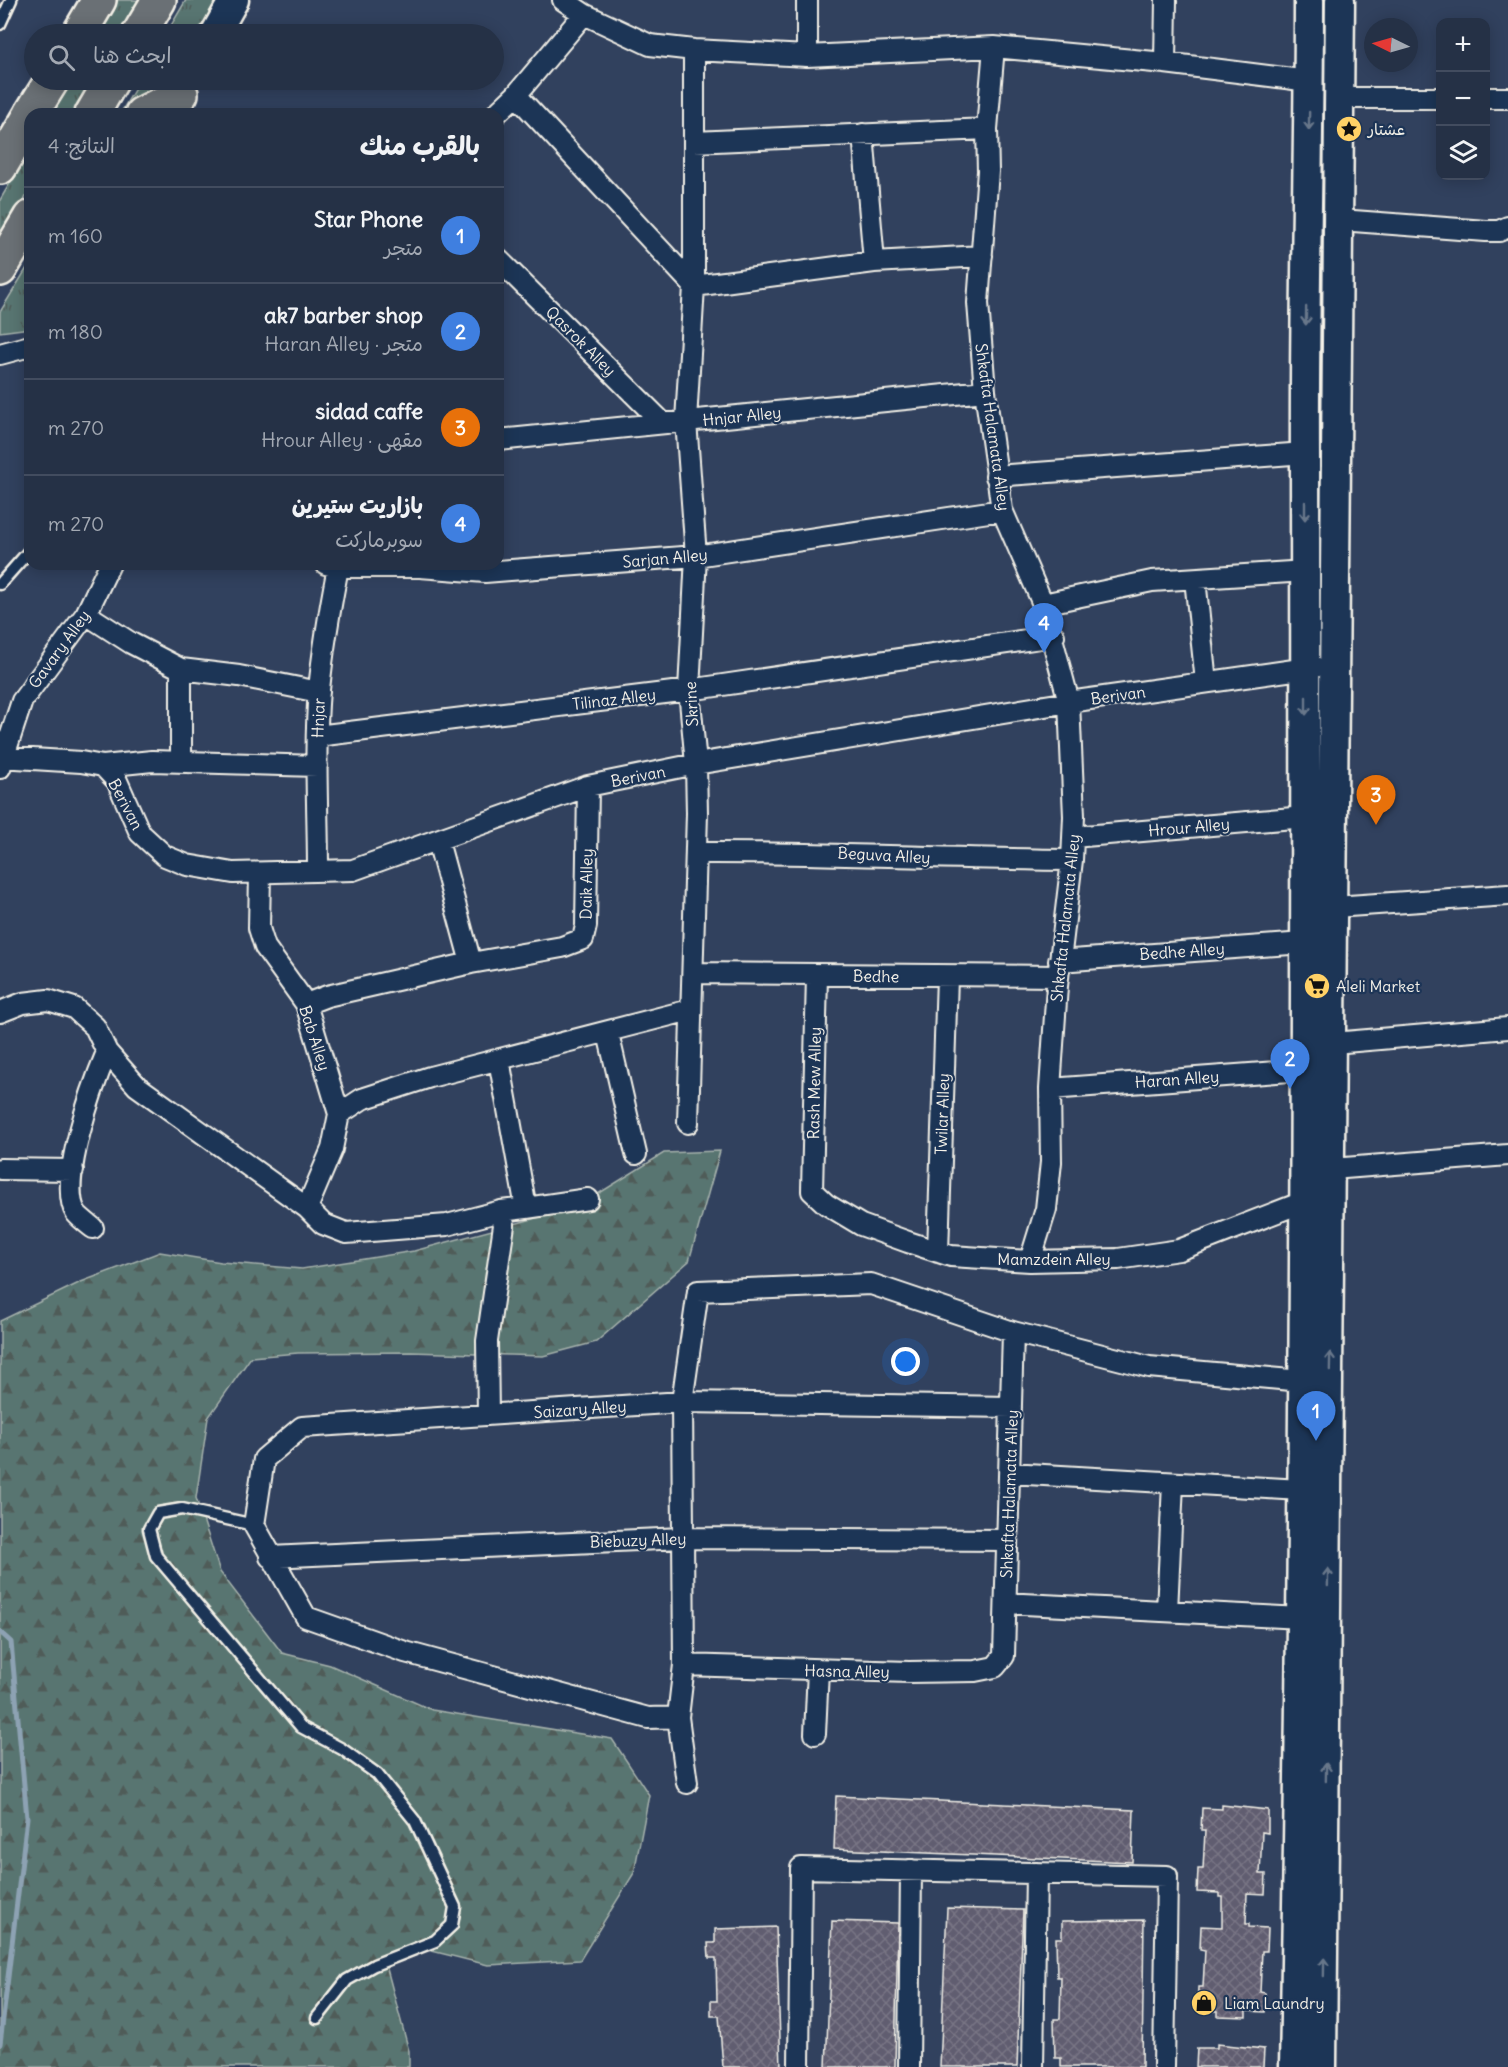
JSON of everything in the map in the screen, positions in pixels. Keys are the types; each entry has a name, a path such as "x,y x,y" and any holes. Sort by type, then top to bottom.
{"highway":[{"path":"84,24 99,0"},
{"path":"145,24 159,0"},
{"path":"35,108 46,90"},
{"path":"96,108 106,90"},
{"path":"155,108 180,96"},
{"path":"0,167 24,127"},
{"path":"0,269 24,228"}],"street":[{"path":"221,24 234,0"},
{"path":"563,0 584,14 650,45 694,51 807,56 994,47 1165,63 1309,81"},
{"path":"807,0 807,56"},
{"path":"1165,63 1166,0"},
{"path":"1294,2067 1301,1618 1309,0"},
{"path":"1322,2067 1332,1168 1340,0"},
{"path":"502,108 516,95 584,14"},
{"name":"Shkafta Halamata Alley","path":"994,47 987,129 988,171 978,303 985,391 1002,510 1043,604 1054,636 1069,702 1074,816 1072,860 1059,968 1050,1089 1049,1186 1046,1209 1030,1261"},
{"name":"Skrine","path":"688,1123 696,853 696,764 689,690 696,556 686,421 694,286 694,51"},
{"path":"516,95 694,286 874,262 982,256"},
{"path":"1341,98 1436,98"},
{"path":"1490,98 1508,98"},
{"path":"694,142 987,129"},
{"path":"863,134 874,262"},
{"path":"1340,220 1486,231 1499,231 1508,227"},
{"name":"Qasrok Alley","path":"504,265 663,423"},
{"path":"0,354 24,348"},
{"name":"Hnjar Alley","path":"504,439 985,391"},
{"path":"996,476 1305,453"},
{"name":"Sarjan Alley","path":"463,570 485,572 696,556 1002,510"},
{"name":"Gavary Alley","path":"1,761 22,701 86,614 107,570"},
{"name":"Hnjar","path":"318,871 317,736 319,692 332,570"},
{"path":"1043,604 1152,581 1306,571"},
{"path":"1195,579 1206,682"},
{"path":"86,614 131,643 181,669 239,676 319,692"},
{"name":"Tilinaz Alley","path":"317,736 689,690 1054,636"},
{"name":"Berivan","path":"1,761 81,762 104,766 117,782 140,833 165,856 187,866 233,873 353,870 588,786 696,764 1069,702 1336,664"},
{"path":"181,669 181,762"},
{"path":"104,766 152,761 317,766"},
{"name":"Daik Alley","path":"306,1004 327,996 471,963 562,947 583,939 586,926 588,786"},
{"name":"Hrour Alley","path":"1073,837 1305,818"},
{"path":"438,841 471,963"},
{"name":"Beguva Alley","path":"696,853 825,852 919,858 1072,860"},
{"name":"Bab Alley","path":"260,873 259,928 265,947 306,1004 339,1114 332,1149 307,1208"},
{"path":"1334,907 1508,895"},
{"name":"Bedhe Alley","path":"1059,968 1304,943"},
{"name":"Bedhe","path":"693,973 947,977 1059,968"},
{"name":"Rash Mew Alley","path":"812,1191 817,975"},
{"name":"Twilar Alley","path":"938,1252 947,977"},
{"path":"0,1012 23,1003 48,1000 74,1008 95,1027 107,1052 137,1086 307,1208 323,1224 346,1233 447,1225 501,1211 588,1199"},
{"path":"339,1114 362,1099 430,1077 608,1033 690,1010"},
{"path":"1333,1043 1508,1028"},
{"path":"608,1033 636,1154"},
{"path":"93,1228 76,1212 70,1191 91,1088 107,1052"},
{"path":"499,1060 526,1208"},
{"name":"Haran Alley","path":"1050,1089 1304,1070"},
{"path":"1332,1168 1508,1155"},
{"path":"0,1169 73,1170"},
{"name":"Mamzdein Alley","path":"812,1191 826,1204 861,1225 938,1252 951,1256 1030,1261 1118,1259 1179,1250 1303,1202"},
{"path":"488,1415 487,1341 504,1225 501,1211"},
{"path":"687,1783 678,1717 684,1665 682,1402 698,1291 871,1284 1013,1332 1149,1367 1302,1381"},
{"name":"Shkafta Halamata Alley","path":"1004,1656 1013,1332"},
{"name":"Saizary Alley","path":"254,1525 264,1459 302,1427 682,1402 1011,1407"},
{"path":"1010,1473 1301,1490"},
{"path":"1167,1611 1173,1483"},
{"path":"254,1525 270,1557 306,1617 405,1652 648,1718 678,1717"},
{"name":"Biebuzy Alley","path":"270,1557 682,1538 1007,1540"},
{"path":"1006,1603 1301,1618"},
{"name":"Hasna Alley","path":"684,1665 818,1670 975,1671 995,1667 1004,1656"},
{"path":"815,1734 818,1670"},
{"path":"799,2067 801,1868 1167,1876 1164,2067"},
{"path":"909,2067 910,1870"},
{"path":"1033,2067 1036,1873"}],"lane":[{"path":"0,24 11,0"},
{"path":"0,584 24,557"},
{"path":"254,1525 182,1509 158,1513 149,1529 156,1556 301,1727 342,1749 377,1774 415,1821 455,1907 452,1925 435,1941 374,1965 347,1980 317,2018"}],"green space":[{"path":"118,0 143,0 128,24 104,24"},
{"path":"186,0 229,0 215,24 172,24"},
{"path":"65,90 90,90 79,108 55,108"},
{"path":"134,90 171,90 143,108 124,108"},
{"path":"24,159 24,200 0,241 0,200"},
{"path":"24,273 24,329 0,332 0,312"},
{"path":"720,1151 689,1261 596,1342 543,1356 411,1352 298,1353 251,1357 208,1418 196,1498 220,1572 282,1653 330,1665 432,1710 612,1739 649,1795 634,1873 580,1960 488,1965 416,1947 386,1965 409,2051 409,2067 0,2067 0,1321 81,1282 160,1252 221,1262 302,1269 414,1251 577,1207 664,1153"}],"building":[{"path":"836,1796 1134,1810 1132,1862 834,1849"},
{"path":"1222,1805 1268,1810 1268,1833 1262,1832 1260,1874 1266,1874 1265,1894 1247,1893 1246,1924 1249,1924 1249,1927 1268,1928 1267,1951 1262,1951 1260,1992 1265,1993 1265,2012 1246,2011 1246,2017 1218,2016 1218,2011 1197,2010 1198,1987 1203,1987 1205,1950 1200,1949 1201,1926 1222,1927 1222,1897 1219,1897 1219,1893 1197,1892 1198,1869 1203,1869 1205,1831 1201,1831 1202,1808 1222,1809"},
{"path":"947,1908 1023,1910 1017,2067 940,2067"},
{"path":"1144,1920 1142,2067 1061,2067 1061,2058 1055,2058 1054,2019 1060,2019 1061,1977 1057,1977 1056,1938 1062,1938 1062,1921"},
{"path":"832,1921 898,1923 895,2067 826,2067"},
{"path":"776,1927 781,2067 723,2067 719,2016 711,2016 711,2001 717,2001 716,1958 709,1958 708,1943 715,1943 715,1929"},
{"path":"1217,2044 1264,2049 1263,2067 1196,2067 1197,2048 1217,2048"}],"waterway":[{"path":"0,1632 11,1642 27,1818 0,2044"}],"place":[{"name":"عشتار","path":"1349,129"},
{"name":"بازاريت ستيرين","path":"1044,653"},
{"name":"sidad caffe","path":"1376,825"},
{"name":"Aleli Market","path":"1317,986"},
{"name":"ak7 barber shop","path":"1290,1089"},
{"name":"Star Phone","path":"1316,1441"},
{"name":"Liam Laundry","path":"1204,2003"}]}
